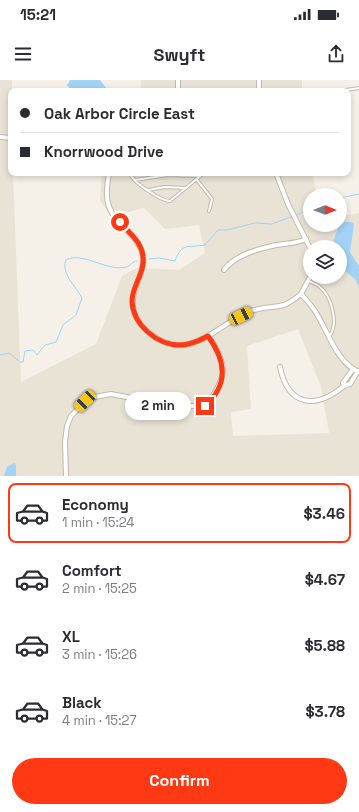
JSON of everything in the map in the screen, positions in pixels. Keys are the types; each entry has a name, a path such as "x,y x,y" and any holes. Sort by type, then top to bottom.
{"street":[{"path":"109,176 107,198 109,208 112,214 138,241 143,257 141,270 133,292 132,302 138,321 160,341 172,344 190,344 208,336 248,312 286,304 301,294 307,284"},
{"path":"224,270 238,257 268,247 297,243 306,239 288,204 277,176"},
{"path":"280,367 285,385 300,399 310,401 321,400 350,384 358,372 344,362 315,311 301,294"},
{"path":"66,476 65,442 67,426 71,416 89,398 111,394 179,407 206,405 220,387 223,375 223,364 220,355 208,336"},
{"path":"344,386 343,383 353,369"}],"lane":[{"path":"132,176 134,180 164,201 170,201 201,177"},
{"path":"134,180 161,176"},
{"path":"184,176 201,177"},
{"path":"197,180 212,199 209,211"},
{"path":"148,190 165,187 186,188"},
{"path":"316,284 322,289 330,304 334,329 329,337"}],"shaded area":[{"path":"0,80 12,80 12,88 8,88 8,176 13,176 21,382 96,344 122,276 137,268 179,270 205,253 199,225 165,229 144,208 124,213 116,225 100,200 102,176 313,176 315,188 303,188 303,232 347,232 347,215 359,213 359,476 0,476","holes":["298,329 321,387 329,433 233,436 231,412 251,409 247,346"]},
{"path":"141,80 302,80 302,88 141,88"}],"water":[{"path":"70,80 100,80 106,88 70,88 67,85"},
{"path":"347,222 352,222 354,224 350,252 359,266 359,287 355,279 347,273 347,240 334,240 337,232 347,232"},
{"path":"14,463 16,465 16,476 4,476 7,467"}],"waterway":[{"path":"347,197 359,194"},
{"path":"296,215 303,212"},
{"path":"149,259 159,258 175,261 183,248 205,245 218,230 227,230 255,223 272,224 293,216"},
{"path":"0,355 9,353 20,362 23,362 25,351 33,350 37,355 45,345 56,342 63,325 76,315 82,298 67,275 65,270 66,260 79,258 119,268 128,266 137,261"}],"route":[{"path":"120,222 138,241 143,257 143,263 133,292 132,302 138,321 146,330 160,341 172,344 190,344 199,342 208,336 220,355 223,364 223,378 220,387 205,406"}]}
